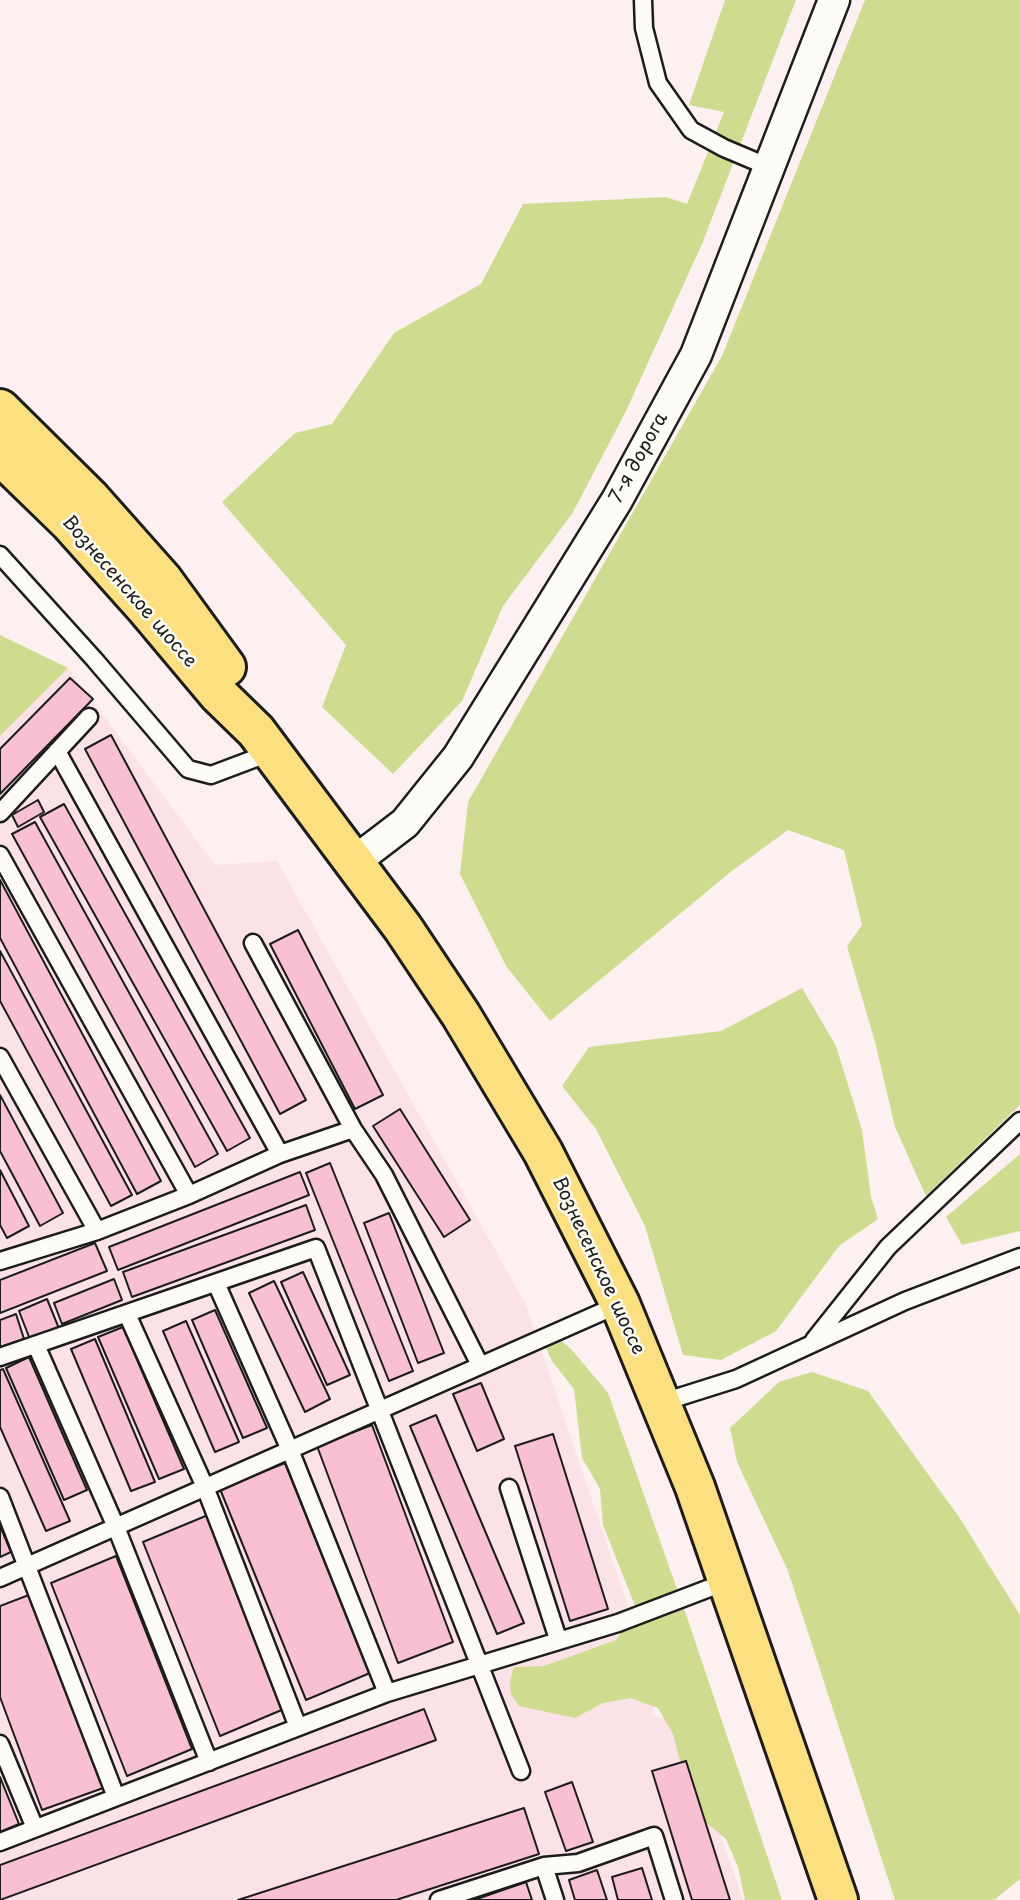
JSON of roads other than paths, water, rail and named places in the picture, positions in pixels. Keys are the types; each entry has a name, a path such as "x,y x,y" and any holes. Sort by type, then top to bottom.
{"main road":[{"name":"Вознесенское шоссе","path":"0,409 91,499 162,579 241,687 264,742"},
{"name":"Вознесенское шоссе","path":"0,455 70,523 219,695 264,742 403,928 461,1015 543,1152 620,1304 695,1488 838,1900"}],"street":[{"name":"7-я дорога","path":"354,862 405,823 458,757 617,500 696,355 834,0"}],"lane":[{"path":"643,0 644,28 658,83 691,130 723,148 769,167"},
{"path":"0,555 188,769 211,775 264,742"},
{"path":"0,813 89,717"},
{"path":"57,751 280,1154"},
{"path":"0,855 189,1195"},
{"path":"253,943 353,1129 384,1175 480,1365"},
{"path":"0,1057 97,1231"},
{"path":"810,1345 888,1247 1020,1121"},
{"path":"0,1261 97,1231 189,1195 280,1154 353,1129"},
{"path":"0,1357 316,1248 521,1771"},
{"path":"660,1403 736,1378 905,1301 1020,1257"},
{"path":"216,1283 290,1450 387,1693"},
{"path":"0,1578 620,1304"},
{"path":"127,1314 205,1487 298,1727"},
{"path":"36,1345 116,1527 209,1762"},
{"path":"509,1488 558,1639"},
{"path":"0,1497 116,1797"},
{"path":"0,1842 387,1693 618,1623 728,1581"},
{"path":"0,1744 35,1828"},
{"path":"442,1900 544,1866 578,1863 654,1836 674,1900"},
{"path":"544,1866 555,1900"}]}
